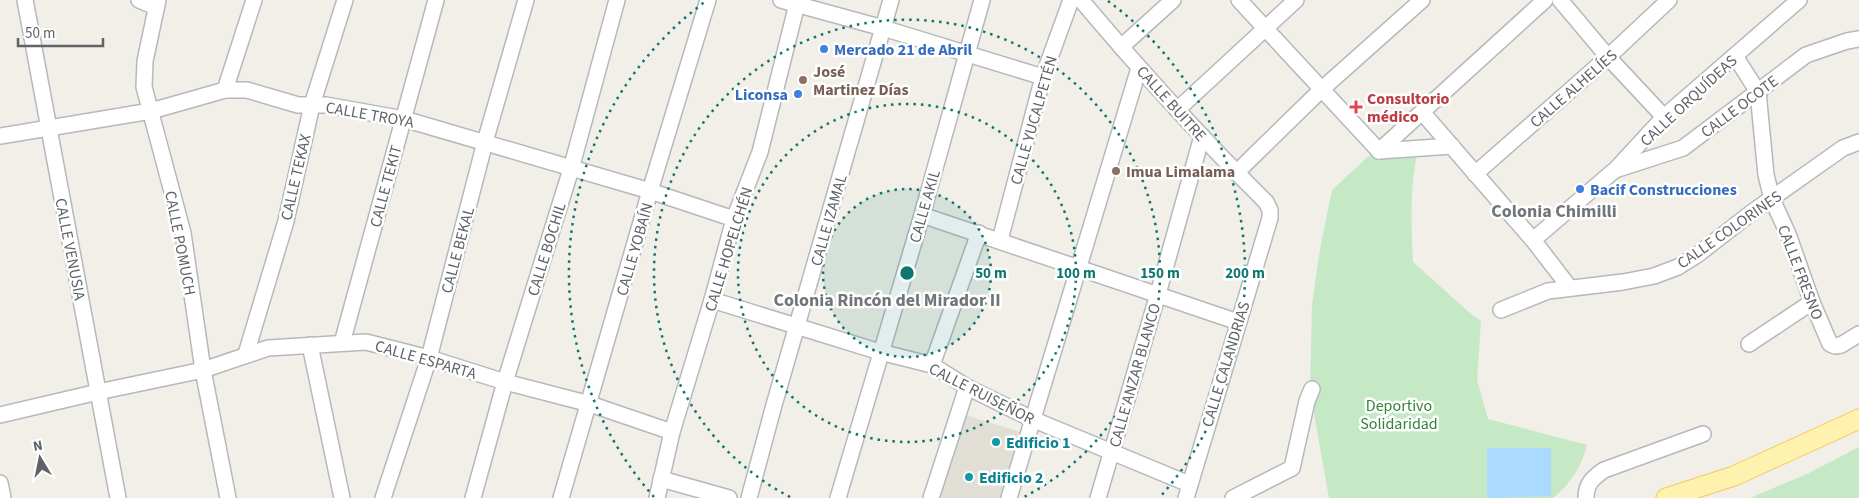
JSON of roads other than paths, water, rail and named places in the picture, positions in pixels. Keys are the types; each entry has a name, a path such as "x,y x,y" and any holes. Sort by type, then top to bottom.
{"main road":[{"path":"1666,498 1734,476 1859,420"}],"street":[{"name":"CALLE VENUSIA","path":"25,0 118,498"},
{"name":"CALLE POMUCH","path":"139,0 157,3 145,62 144,87 183,233 203,370 228,498"},
{"path":"225,90 254,0"},
{"name":"CALLE TEKAX","path":"246,354 286,221 312,105 345,0"},
{"name":"CALLE TEKIT","path":"342,343 436,0"},
{"name":"CALLE BEKAL","path":"383,498 429,358 485,142 526,0"},
{"name":"CALLE BOCHIL","path":"473,498 505,382 571,169 617,0"},
{"name":"CALLE YOBAÍN","path":"561,498 590,404 650,191 708,0"},
{"path":"781,0 798,2 1043,77"},
{"name":"CALLE IZAMAL","path":"749,498 891,0"},
{"name":"CALLE AKIL","path":"838,498 922,215 982,0"},
{"name":"CALLE YUCALPETÉN","path":"1000,240 1043,77 1071,0"},
{"name":"CALLE BUITRE","path":"1082,0 1140,68 1236,173 1266,202"},
{"path":"1121,47 1173,0"},
{"path":"1240,0 1379,151"},
{"path":"1178,109 1296,0"},
{"path":"1236,173 1322,89 1422,0"},
{"path":"1379,151 1545,0"},
{"path":"1560,0 1608,57 1664,117"},
{"name":"CALLE ALHELÍES","path":"1475,174 1608,57 1669,0"},
{"name":"CALLE ORQUÍDEAS","path":"1533,240 1616,169 1664,117 1799,0"},
{"name":"CALLE HOPELCHÉN","path":"657,498 672,432 712,300 734,218 760,152 798,2"},
{"name":"CALLE OCOTE","path":"1616,169 1682,148 1806,55 1847,41 1859,39"},
{"name":"CALLE FRESNO","path":"1736,56 1758,92 1766,176 1772,199 1788,234 1812,302 1830,344 1835,346 1841,345 1859,334"},
{"path":"1009,498 1140,68"},
{"name":"CALLE TROYA","path":"0,136 151,112 225,90 247,90 298,105 326,105 404,118 734,218"},
{"path":"1422,112 1533,240 1570,288"},
{"name":"CALLE ANZAR BLANCO","path":"1098,498 1202,136"},
{"name":"CALLE COLORINES","path":"1501,310 1548,291 1622,282 1654,276 1678,267 1698,256 1772,199 1843,148 1859,142"},
{"path":"1379,151 1452,146"},
{"name":"CALLE CALANDRIAS","path":"1187,491 1270,218 1270,210 1266,202"},
{"path":"922,215 1238,322"},
{"path":"932,365 979,233"},
{"name":"CALLE RUISEÑOR","path":"712,300 880,352 932,365 968,387 1032,419 1112,452 1187,491"},
{"path":"1749,344 1812,302"},
{"name":"CALLE ESPARTA","path":"0,415 203,370 268,348 366,342 590,404 672,432"},
{"path":"310,346 342,498"},
{"path":"931,498 968,387"},
{"path":"1234,498 1292,468 1307,401 1312,389"},
{"path":"1586,498 1586,491 1590,480 1604,470 1704,434"},
{"path":"661,479 729,498"},
{"path":"0,483 3,498"}],"water":[{"path":"1487,448 1551,448 1551,496 1487,498"}],"place":[{"name":"Mercado 21 de Abril","path":"824,49"},
{"name":"José Martinez Días","path":"803,80"},
{"name":"Liconsa","path":"798,94"},
{"name":"Consultorio médico","path":"1356,107"},
{"name":"Imua Limalama","path":"1116,171"},
{"name":"Bacif Construcciones","path":"1580,189"},
{"name":"Edificio 1","path":"996,442"},
{"name":"Edificio 2","path":"969,477"}],"district":[{"name":"Colonia Chimilli","path":"1554,211"},
{"name":"Colonia Rincón del Mirador II","path":"887,300"}],"park label":[{"name":"Deportivo Solidaridad","path":"1399,414"}]}
